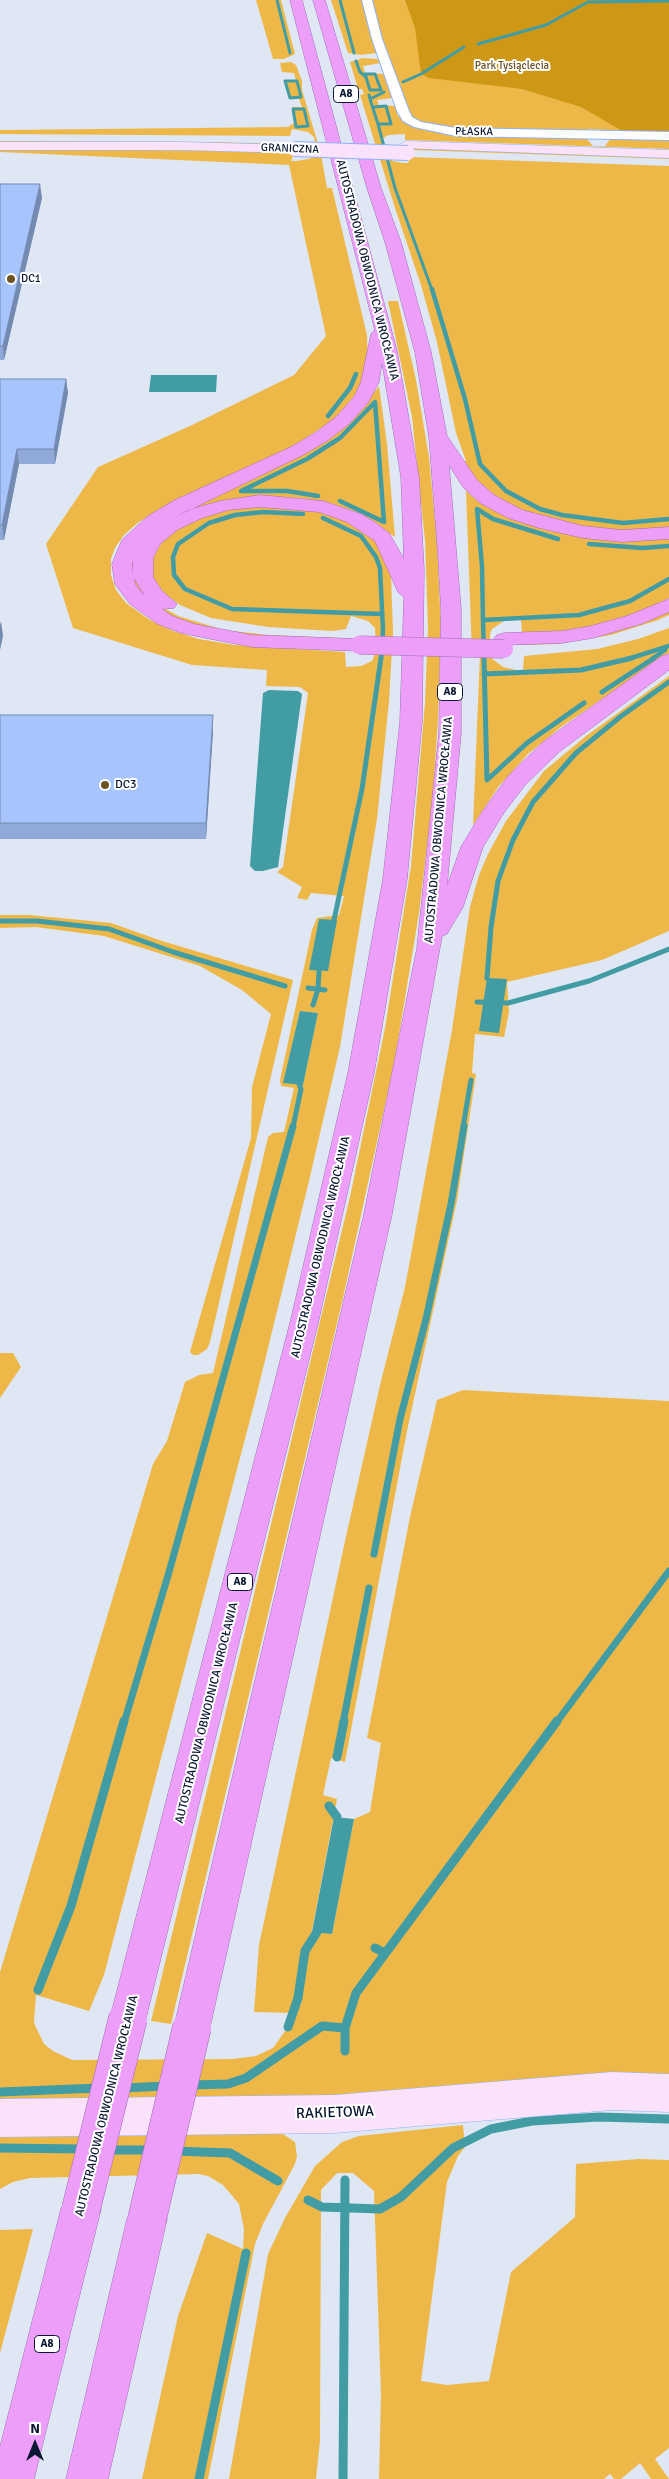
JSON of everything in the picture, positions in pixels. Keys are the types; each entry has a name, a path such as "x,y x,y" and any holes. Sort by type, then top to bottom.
{"highway":[{"name":"AUTOSTRADOWA OBWODNICA WROCŁAWIA","path":"13,2479 300,1338 361,1073 387,930 401,824 411,722 414,610 410,477 390,356 348,187 296,0"},
{"name":"AUTOSTRADOWA OBWODNICA WROCŁAWIA","path":"87,2479 378,1214 429,948 436,897 450,733 451,609 438,437 423,352 394,242 374,188 319,0"},
{"path":"381,323 370,382 362,398 348,415 321,438 182,504 155,520 132,540 122,564 125,584 137,600 158,616 180,626 238,639 359,640 567,646 601,641 634,632 669,618"},
{"path":"438,437 450,451 470,483 487,499 515,514 546,524 583,532 622,536 669,533"},
{"path":"359,640 260,631 226,626 194,618 167,605 150,589 142,571 144,553 152,542 170,526 186,517 217,507 260,502 297,503 320,507 354,518 382,538 397,562 414,610"},
{"path":"504,644 593,632 634,620 669,605"},
{"path":"429,948 451,907 472,847 504,796 551,746 669,660"}],"main road":[{"name":"GRANICZNA","path":"0,139 293,145 669,162"},
{"name":"GRANICZNA","path":"0,146 293,145"},
{"name":"GRANICZNA","path":"407,149 669,154"},
{"name":"RAKIETOWA","path":"0,2118 334,2114 612,2091 669,2093"}],"street":[{"name":"PŁASKA","path":"367,0 375,31 403,111 410,121 418,126 456,132 669,136"}],"green space":[{"path":"256,0 281,0 295,54 284,59 273,59"},
{"path":"331,0 362,0 377,53 361,55 348,53"},
{"name":"Park Tysiąclecia","path":"372,0 669,0 669,134 588,129 588,131 453,130 425,125 413,118 406,106 384,45"},
{"name":"Park Tysiąclecia","path":"405,0 669,0 669,132 624,132 581,107 522,89 429,78 421,74 415,28"},
{"path":"363,58 377,59 381,63 363,66 365,73 384,74 392,98 377,100 379,105 395,106 398,116 406,123 427,131 458,134 586,138 593,146 605,146 611,138 669,138 669,149 405,140 405,134 388,135 382,139 386,156 393,161 403,163 408,163 410,157 669,166 669,528 630,531 583,527 536,516 504,502 480,485 464,461 466,461 456,433 437,342 421,285 360,95 364,94 362,89 358,89 350,62"},
{"path":"291,62 296,65 302,81 302,90 321,154 327,188 332,188 367,335 368,361 358,391 334,420 285,451 175,501 139,522 124,535 115,548 111,559 111,575 116,590 126,603 150,620 173,631 199,639 235,645 345,652 346,667 361,666 372,661 376,651 375,628 368,621 351,616 346,629 332,631 268,627 211,618 180,605 164,593 151,571 153,558 162,542 172,532 200,518 229,510 256,506 306,508 342,518 375,540 391,576 393,632 389,701 377,819 340,1047 309,1181 256,1397 104,1975 89,2011 36,1995 34,2023 44,2044 53,2051 72,2060 233,2059 256,2056 273,2048 288,2027 293,2013 254,2012 259,1945 345,1541 380,1385 405,1287 452,1030 470,907 479,875 506,821 544,771 586,736 669,676 669,931 602,960 507,982 509,1012 504,1037 475,1034 472,1073 476,1074 457,1200 407,1431 345,1762 331,1758 323,1795 337,1799 312,1931 332,1934 354,1819 370,1812 381,1743 367,1738 410,1517 437,1400 463,1390 669,1401 669,2076 368,2100 0,2106 0,1972 153,1464 167,1441 185,1382 199,1375 213,1373 268,1137 273,1133 284,1132 294,1088 281,1086 280,1080 312,930 317,918 339,915 344,896 311,893 307,900 297,898 302,887 277,872 283,867 308,693 300,687 266,686 267,670 192,665 73,628 46,544 98,467 190,426 294,375 326,336 289,165 0,152 0,149 71,149 290,152 294,154 291,161 296,161 309,159 317,154 314,137 308,132 292,129 290,136 0,134 0,130 288,127 294,123 292,107 302,107 299,99 290,98 285,81 296,81 294,73 282,72 280,63","holes":["300,1011 318,1013 303,1084 284,1083"]},
{"path":"0,141 213,142 287,144 287,146 0,143"},
{"path":"412,148 669,157 669,159 413,150"},
{"path":"388,301 398,301 416,380 429,457 437,544 441,628 438,720 433,795 419,913 395,1059 343,1298 171,2024 151,2021 350,1197 385,1028 411,866 425,703 428,628 425,541 412,417"},
{"path":"379,386 387,444 395,537 361,514 333,504 300,498 256,497 223,501 140,551 164,608 178,616 224,630 269,635 341,638 341,642 270,639 184,623 153,606 134,585 130,568 139,542 191,505 358,414"},
{"path":"466,491 480,503 498,513 550,531 590,538 669,538 669,598 629,617 577,630 547,633 522,632 521,619 504,621 492,629 490,634 491,658 503,667 516,670 523,670 524,656 597,649 638,639 669,628 669,653 561,727 528,754 499,786 473,825 480,654 472,654"},
{"path":"669,610 669,615 658,620 611,635 557,644 523,645 522,642"},
{"path":"0,915 30,915 111,923 162,941 293,980 210,1342 207,1349 198,1355 193,1355 190,1352 251,1138 252,1087 271,1014 242,990 200,966 104,936 36,927 0,928"},
{"path":"0,1353 13,1353 21,1367 0,1398"},
{"path":"463,2125 465,2147 458,2156 447,2182 421,2381 447,2385 489,2381 511,2272 575,2217 576,2164 639,2159 669,2160 669,2448 655,2459 669,2479 651,2479 640,2463 621,2479 614,2479 610,2474 604,2479 379,2479 381,2395 374,2191 353,2173 337,2173 321,2190 320,2441 316,2479 229,2479 268,2254 285,2218 315,2166 342,2142 359,2136"},
{"path":"280,2132 295,2142 297,2156 295,2164 263,2224 255,2244 208,2479 142,2479 178,2316 207,2233 243,2249 244,2229 239,2204 223,2185 208,2176 198,2174 30,2178 13,2182 0,2189 0,2137"},
{"path":"33,2229 0,2353 0,2230"}],"water":[{"path":"151,375 217,375 216,392 149,392"},
{"path":"269,690 298,691 302,694 278,867 255,871 250,866 263,693"},
{"path":"319,919 337,920 328,971 309,970"},
{"path":"487,978 507,979 499,1033 479,1031"},
{"path":"300,1011 318,1013 303,1085 283,1083"},
{"path":"334,1817 354,1819 332,1934 312,1932"}],"building":[{"name":"DC1","path":"0,184 40,184 3,346 0,346"},
{"path":"0,379 66,379 54,449 17,449 2,525 0,525"},
{"name":"DC3","path":"0,715 213,715 206,823 0,823"}],"waterway":[{"path":"277,0 290,53"},
{"path":"340,0 354,53"},
{"path":"478,44 546,25 588,2 669,1"},
{"path":"403,82 421,74 464,47"},
{"path":"356,61 360,72 366,77"},
{"path":"365,74 375,74 381,90 370,90 366,77 365,74"},
{"path":"285,81 297,81 301,97 290,98 285,81"},
{"path":"370,99 384,92"},
{"path":"369,95 370,99"},
{"path":"370,99 378,124"},
{"path":"374,107 386,106 391,124 378,124"},
{"path":"293,109 304,109 308,126 296,127 293,109"},
{"path":"378,124 395,188 432,290"},
{"path":"432,289 465,399 480,464 506,491 540,509 562,515 623,523 669,519"},
{"path":"328,416 350,388 356,374"},
{"path":"318,496 287,491 241,491 307,459 340,438 375,402 384,522 340,501"},
{"path":"483,620 482,566 477,509 493,519 558,539"},
{"path":"303,514 263,512 235,515 209,523 178,544 173,557 174,575 185,589 232,609 382,614"},
{"path":"323,518 361,536 376,557 380,568 383,630 381,659"},
{"path":"589,544 642,548 669,546"},
{"path":"483,620 579,615 630,601 669,579"},
{"path":"483,620 484,659"},
{"path":"629,659 669,646"},
{"path":"652,659 665,650"},
{"path":"334,920 362,789 381,658"},
{"path":"484,658 484,674"},
{"path":"602,692 654,658"},
{"path":"484,674 581,670 629,659"},
{"path":"484,674 487,780 527,743 584,703"},
{"path":"487,978 491,927 498,881 513,840 533,802 576,753 620,717 669,682"},
{"path":"0,921 37,921 109,929 173,952 285,986"},
{"path":"477,1002 508,1003 589,981 669,949"},
{"path":"318,989 319,971"},
{"path":"308,988 318,989"},
{"path":"313,1005 318,989"},
{"path":"318,989 325,990"},
{"path":"463,1127 471,1080"},
{"path":"293,1127 301,1089 299,1084"},
{"path":"124,1723 169,1572 293,1126"},
{"path":"374,1554 400,1419 426,1319 451,1204 464,1126"},
{"path":"556,1723 669,1571"},
{"path":"343,1723 369,1588"},
{"path":"38,1990 71,1906 124,1721"},
{"path":"337,1757 344,1721"},
{"path":"345,2028 356,1993 557,1721"},
{"path":"329,1806 337,1817"},
{"path":"288,2027 298,1998 305,1951 317,1932"},
{"path":"375,1948 385,1953"},
{"path":"191,2085 228,2084 246,2078 322,2026 345,2028"},
{"path":"345,2028 345,2051"},
{"path":"124,2088 166,2086"},
{"path":"0,2092 99,2088"},
{"path":"345,2208 380,2209 401,2197 453,2148 491,2129 532,2121 599,2117 669,2119"},
{"path":"0,2148 85,2149"},
{"path":"107,2150 152,2150"},
{"path":"175,2151 230,2153 278,2181"},
{"path":"345,2180 345,2208"},
{"path":"308,2200 322,2207 345,2208"},
{"path":"343,2479 345,2208"},
{"path":"199,2479 246,2253"}],"place":[{"name":"DC1","path":"11,279"},
{"name":"DC3","path":"105,785"}]}
